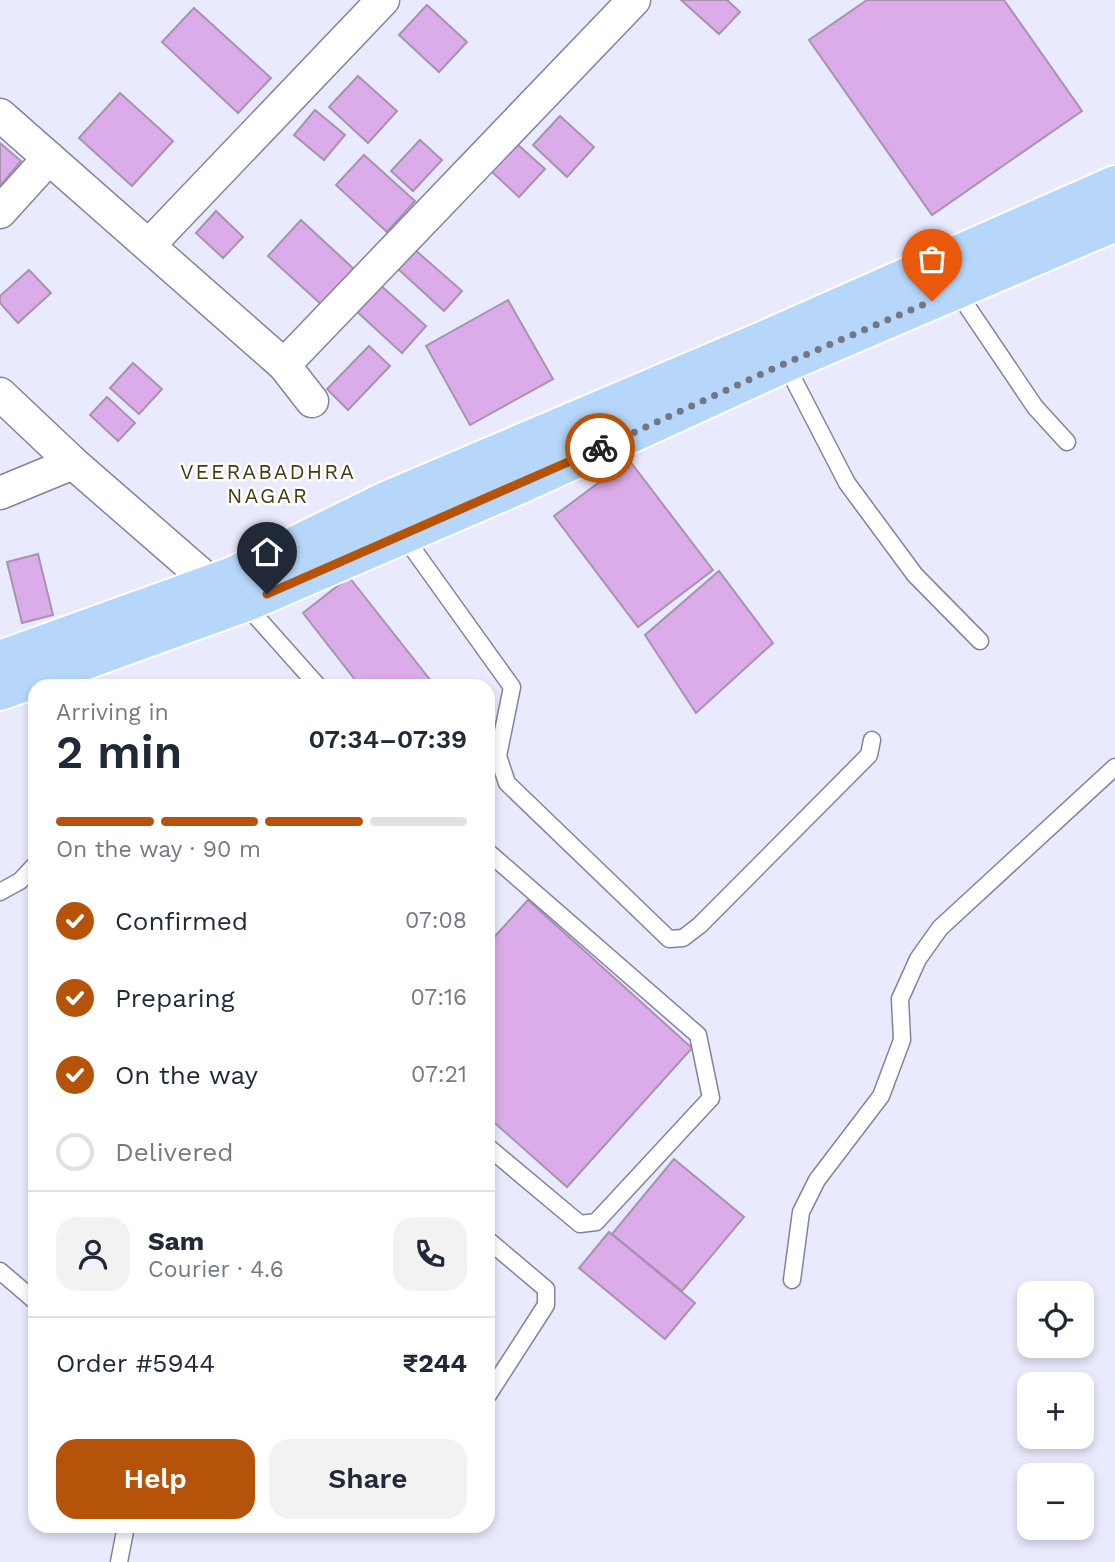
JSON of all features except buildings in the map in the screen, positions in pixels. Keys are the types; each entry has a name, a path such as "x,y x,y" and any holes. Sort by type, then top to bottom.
{"main road":[{"path":"0,660 228,599 386,501 765,340 1115,185"},
{"path":"30,679 228,599 403,535 785,363 1115,222"},
{"path":"0,691 28,680"}],"street":[{"path":"149,245 383,0"},
{"path":"284,365 634,0"},
{"path":"0,115 284,365 312,401"},
{"path":"0,212 49,158"},
{"path":"0,394 73,463 228,599"},
{"path":"0,493 73,463"}],"lane":[{"path":"956,290 1035,407 1066,442"},
{"path":"785,363 847,483 915,575 980,641"},
{"path":"403,535 512,687 498,755 507,783 669,939 683,938 700,925 869,755 872,740"},
{"path":"228,599 311,679"},
{"path":"792,1280 801,1212 817,1180 881,1096 902,1040 900,999 918,959 940,928 1115,766"},
{"path":"495,858 698,1035 711,1098 596,1222 580,1224 495,1153"},
{"path":"0,892 28,873"},
{"path":"495,1246 546,1289 547,1305 495,1384"},
{"path":"0,1271 28,1295"},
{"path":"119,1562 125,1533"}],"way so far":[{"path":"600,448 777,367 932,301"}],"district":[{"name":"VEERABADHRA NAGAR","path":"268,483"}],"route":[{"path":"267,594 600,448"}]}
